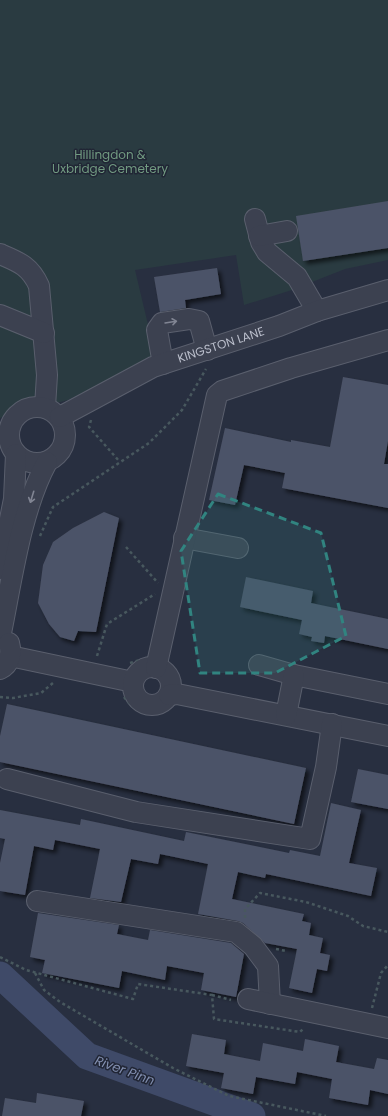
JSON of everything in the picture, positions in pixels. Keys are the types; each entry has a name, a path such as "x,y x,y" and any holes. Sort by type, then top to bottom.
{"street":[{"path":"287,231 257,228 268,252 297,277 317,311"},
{"path":"0,254 21,262 34,275 39,286 52,412 64,424 66,433 65,442 61,451 47,462 39,476 24,524 1,633 10,644 5,663 131,672 140,672 150,667 149,664 184,538 215,402 219,393 291,368 388,340"},
{"name":"KINGSTON LANE","path":"16,454 4,434 14,418 20,412 28,408 52,412 153,367 207,357 317,311 388,290"},
{"path":"0,315 44,333"},
{"path":"163,364 157,330 162,323 189,318 199,320 207,357"},
{"path":"0,569 14,499 16,454 31,463 47,462"},
{"path":"184,538 238,548"},
{"path":"149,664 163,671 170,689"},
{"path":"259,666 294,675 388,694"},
{"path":"131,672 136,697 144,704 153,706 160,704 170,689"},
{"path":"286,715 294,675"},
{"path":"170,689 230,698 260,710 388,736"},
{"path":"7,779 136,812 310,839 326,767 332,724"},
{"path":"37,901 236,932 254,946 268,966 270,1004"},
{"path":"242,1000 270,1004 388,1028"}],"path":[{"path":"38,539 53,507 149,443 182,410 207,357"},
{"path":"92,417 89,427 120,462"},
{"path":"126,547 163,589"},
{"path":"97,656 107,624 157,593"},
{"path":"92,655 103,657"},
{"path":"131,672 149,664"},
{"path":"245,925 246,910 260,894 306,902 348,916 363,926 388,932"},
{"path":"0,957 35,973 133,999 138,984 242,1000"},
{"path":"371,1015 381,973 388,965"},
{"path":"35,973 44,990 60,1002 173,1068 229,1096 326,1116"},
{"path":"212,995 214,1019 300,1032 307,1024"}],"highlighted area":[{"path":"218,494 321,533 346,636 275,673 200,673 181,551"}],"green space":[{"name":"Hillingdon & Uxbridge Cemetery","path":"0,0 388,0 388,260 345,269 292,290 244,305 236,255 135,270 156,358 68,400 0,418"}],"building":[{"path":"388,201 388,248 303,261 296,216"},
{"path":"217,268 221,294 185,300 186,308 160,312 154,277"},
{"path":"343,377 388,385 388,441 384,464 388,464 388,508 282,488 285,473 244,465 235,505 209,500 225,428 291,442 291,440 330,447"},
{"path":"104,512 119,518 96,632 78,631 74,641 60,637 49,624 38,603 43,565 53,542 73,528"},
{"path":"246,577 313,591 311,603 388,619 388,649 325,636 324,643 311,641 312,637 299,634 302,620 240,607"},
{"path":"7,704 306,768 294,824 0,762 0,736"},
{"path":"358,769 388,775 388,809 351,802"},
{"path":"331,803 361,810 349,863 377,868 371,896 266,874 265,878 238,872 232,899 304,914 302,921 311,923 309,935 323,938 320,953 330,955 327,971 317,969 312,993 289,988 297,949 265,943 243,923 238,921 198,914 208,864 160,854 158,864 131,859 121,902 90,898 100,849 55,840 53,850 34,846 25,895 0,891 0,863 5,839 0,838 0,810 80,825 81,819 184,841 186,832 289,853 290,850 320,856"},
{"path":"38,913 119,925 117,934 148,940 150,930 231,943 244,954 236,997 201,990 204,973 167,966 165,980 122,971 119,988 42,973 45,960 30,957"},
{"path":"192,1034 226,1040 224,1054 260,1061 263,1043 303,1051 305,1039 339,1046 336,1062 374,1069 377,1058 388,1060 388,1094 370,1090 368,1105 329,1098 332,1079 297,1072 295,1084 256,1077 253,1094 221,1088 224,1073 186,1066"},
{"path":"37,1093 84,1101 81,1116 2,1116 5,1098 36,1103"}],"waterway":[{"name":"River Pinn","path":"0,975 87,1056 252,1116"}]}
